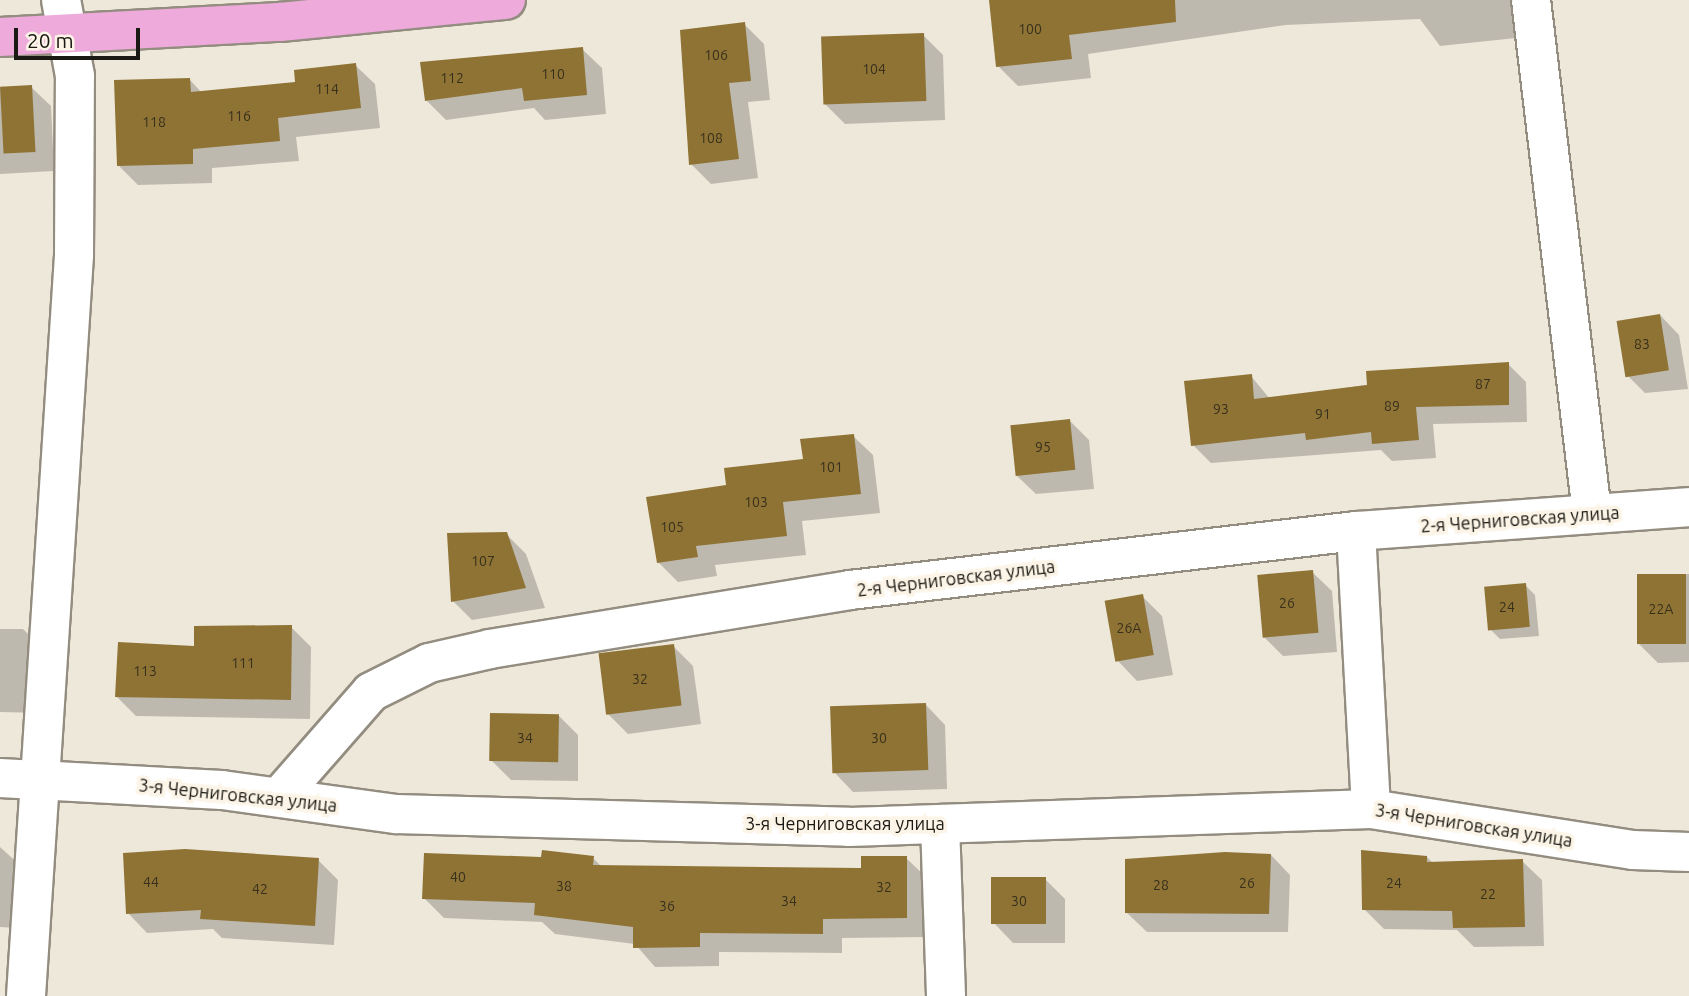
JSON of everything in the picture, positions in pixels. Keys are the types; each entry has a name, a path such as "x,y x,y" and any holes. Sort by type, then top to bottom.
{"main road":[{"path":"0,37 65,18 506,0"}],"street":[{"path":"1531,0 1592,513"},
{"path":"26,996 74,255 75,76 65,18"},
{"name":"2-я Черниговская улица","path":"280,796 371,692 429,663 850,590 1356,531 1689,507"},
{"path":"1356,531 1371,809"},
{"name":"3-я Черниговская улица","path":"0,778 280,796 396,814 940,824 1371,809 1633,850 1689,852"},
{"path":"940,824 946,996"}],"building":[{"path":"989,0 1175,0 1176,22 1069,35 1072,59 996,67"},
{"path":"745,22 751,81 729,83 739,159 689,165 680,30"},
{"path":"924,33 926,101 823,105 821,37"},
{"path":"583,47 587,95 524,101 522,88 425,101 420,62"},
{"path":"356,63 361,108 278,118 280,141 193,149 193,164 117,166 114,80 190,78 191,92 295,82 294,70"},
{"path":"32,85 36,152 4,154 0,87"},
{"path":"1660,314 1669,370 1625,377 1617,321"},
{"path":"1509,362 1509,405 1416,407 1419,440 1372,444 1371,432 1306,440 1305,433 1191,446 1184,381 1252,374 1254,399 1367,385 1366,371"},
{"path":"1070,419 1075,470 1016,476 1010,425"},
{"path":"854,434 861,494 783,502 787,536 696,546 698,557 657,563 646,497 726,485 724,468 803,459 800,439"},
{"path":"507,532 526,588 451,602 447,533"},
{"path":"1313,570 1318,633 1263,638 1257,575"},
{"path":"1637,574 1686,574 1686,644 1637,644"},
{"path":"1526,583 1530,627 1488,630 1484,587"},
{"path":"1143,594 1154,655 1115,662 1105,601"},
{"path":"292,625 291,700 115,697 118,642 194,646 194,626"},
{"path":"674,644 682,706 606,715 599,653"},
{"path":"926,703 928,770 832,773 830,706"},
{"path":"490,713 559,714 558,762 489,761"},
{"path":"185,849 319,858 315,926 200,919 201,910 126,914 123,853"},
{"path":"542,850 594,856 593,865 861,868 861,856 907,856 907,918 823,919 823,934 700,933 700,947 633,948 633,927 534,915 535,903 422,899 424,853 541,857"},
{"path":"1361,850 1427,856 1427,862 1523,859 1525,927 1453,928 1452,911 1362,910"},
{"path":"1225,852 1271,854 1269,914 1125,913 1125,859"},
{"path":"991,877 1046,877 1046,924 991,924"}]}
